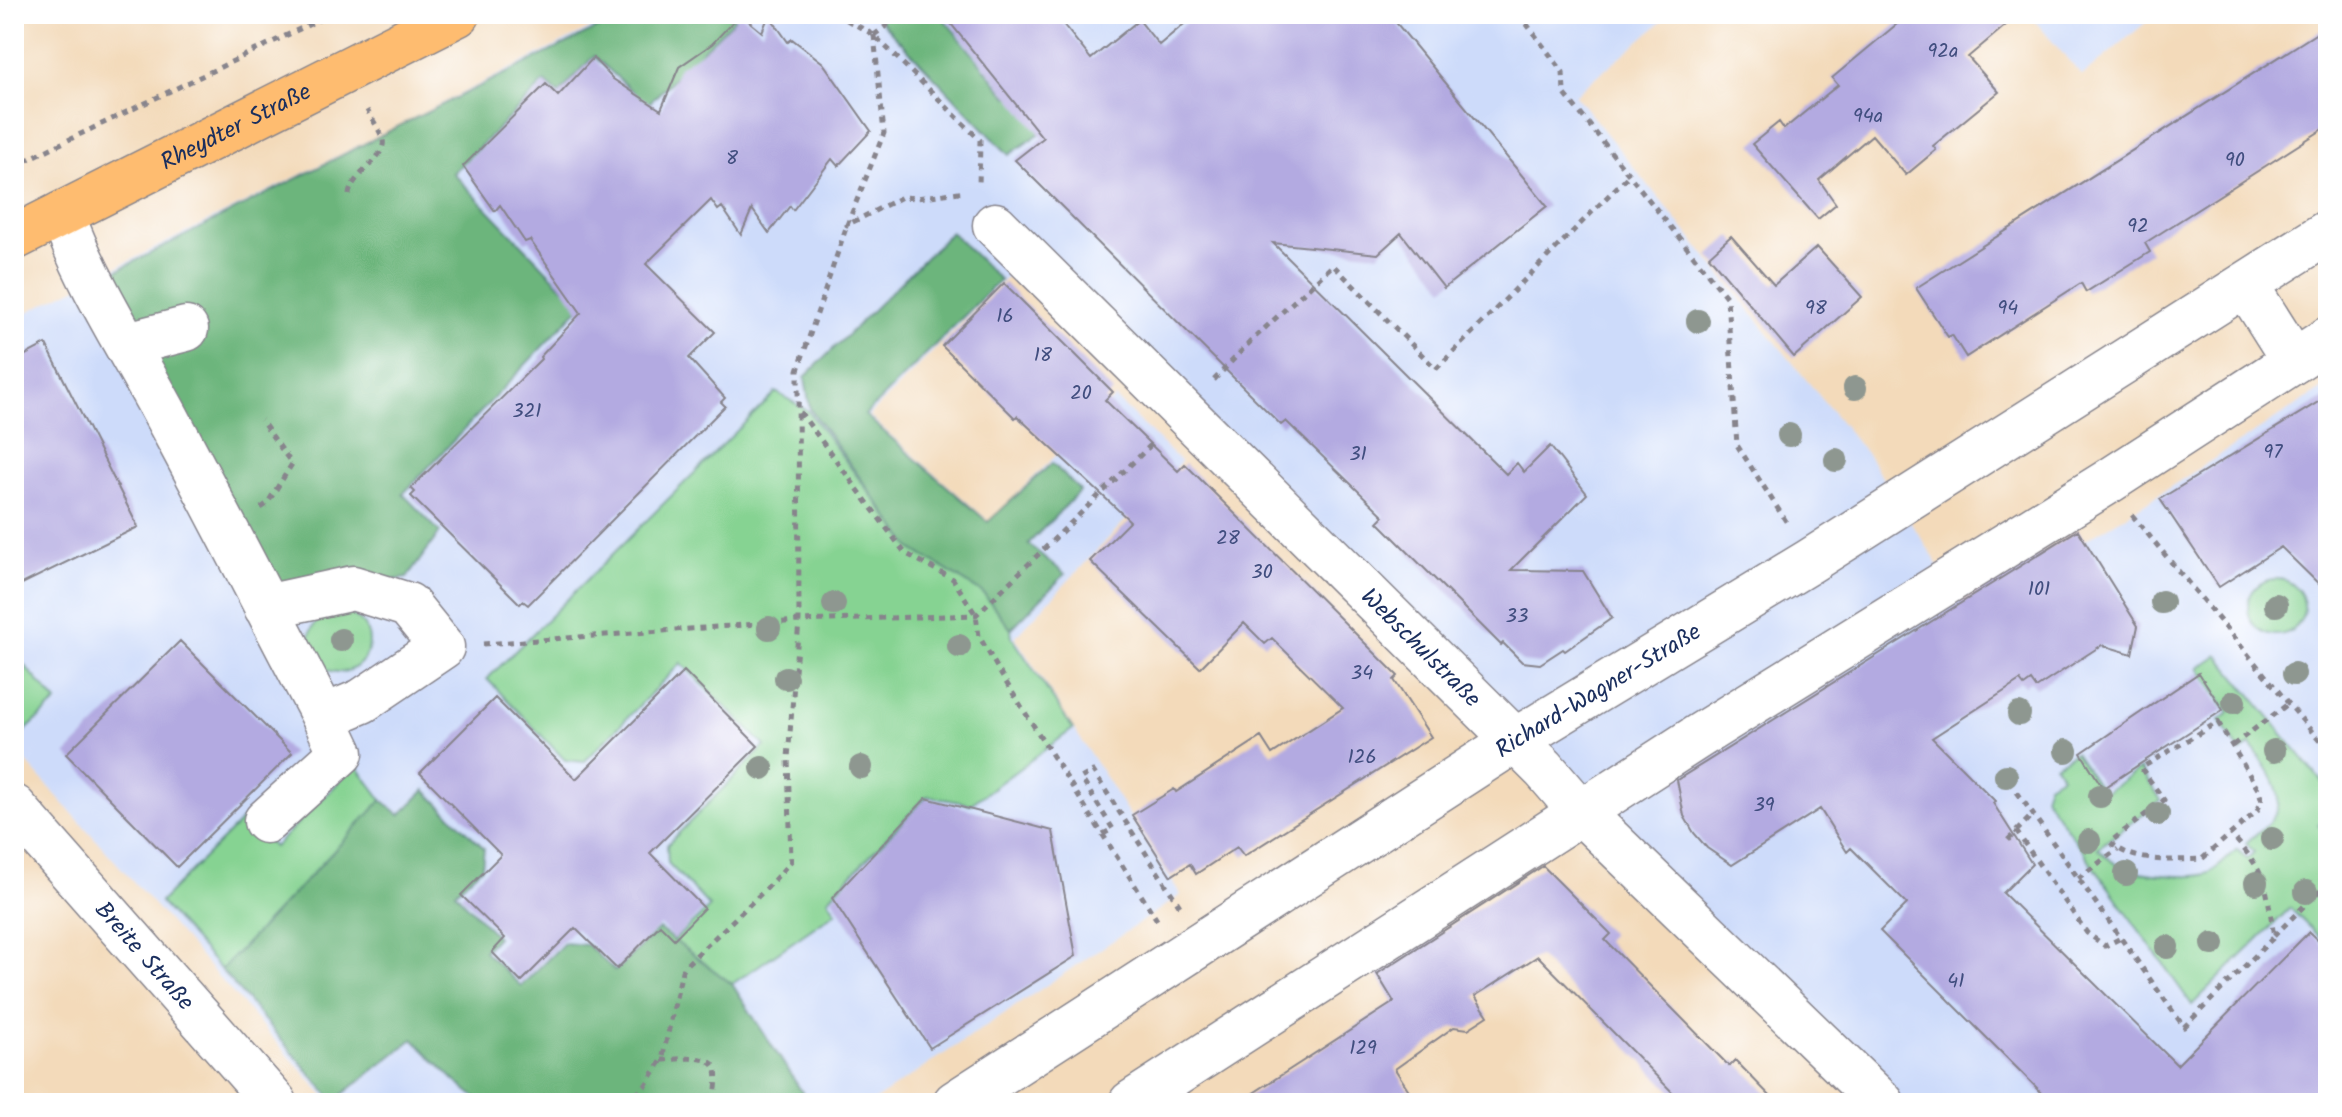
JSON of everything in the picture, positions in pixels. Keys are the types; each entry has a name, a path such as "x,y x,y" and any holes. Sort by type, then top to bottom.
{"main road":[{"name":"Rheydter Straße","path":"14,238 458,14"}],"street":[{"name":"Webschulstraße","path":"987,207 1184,412 1544,769 1582,813 1882,1103"},
{"path":"62,214 78,256 224,526 341,753 266,821"},
{"name":"Richard-Wagner-Straße","path":"955,1103 1514,741 1810,561 2328,232"},
{"path":"1131,1103 1712,727 2106,483 2311,350 2246,285"},
{"path":"127,344 186,329"},
{"path":"266,607 353,588 408,605 442,647 362,701 324,717"},
{"name":"Breite Straße","path":"14,807 275,1103"}],"path":[{"path":"14,166 331,14"},
{"path":"836,14 874,35 980,140 987,207 902,197 847,225"},
{"path":"874,35 902,14"},
{"path":"1519,14 1563,72 1564,93 1727,298 1737,445 1810,561"},
{"path":"627,1103 645,1086 662,1060 682,971 791,861 788,758 799,621 798,370 847,225 884,133 874,35"},
{"path":"347,70 383,141 382,151 350,184 349,195"},
{"path":"442,647 799,621 976,615 1184,412 1251,341 1333,265 1436,369 1629,175"},
{"path":"799,411 905,553 953,579 976,615 979,636 1103,834 1192,950"},
{"path":"224,526 267,504 292,464 261,420"},
{"path":"2106,483 2328,751"},
{"path":"2233,745 2288,704"},
{"path":"2218,722 2233,745 2262,801 2257,811 2202,859 2126,855 2110,842 2164,800 2141,768 2218,722"},
{"path":"1103,834 1113,829 1081,778 1093,771 1192,950"},
{"path":"2017,792 2184,1027 2316,894 2328,887"},
{"path":"2008,840 2033,814"},
{"path":"2016,831 2087,933 2105,946 2121,938"},
{"path":"2231,834 2250,855 2265,879 2274,937"},
{"path":"2078,878 2118,849"},
{"path":"662,1060 705,1059 712,1062 716,1069 715,1103"}],"shaded area":[{"path":"619,14 1671,14 1575,95 1869,457 1968,611 2130,513 2328,385 2328,1103 1860,1103 1018,266 869,416 989,521 1115,398 1181,462 1015,637 1181,895 871,1103 331,1103 14,748 14,319"},
{"path":"2029,14 2156,14 2082,76"}],"green space":[{"path":"626,14 730,14 735,19 647,105 594,56 559,94 545,82 453,173 581,306 403,494 440,532 407,578 370,584 276,590 100,279"},
{"path":"874,14 940,14 1008,97 1051,63 1084,102 1009,155"},
{"path":"951,232 1000,280 865,415 988,522 1052,463 1080,491 1028,544 1065,574 1011,629 983,593 911,548 810,409 805,377"},
{"path":"776,392 808,411 911,548 983,593 1011,629 1012,637 1073,729 971,804 927,796 828,899 836,912 732,984 673,941 710,907 668,863 667,845 765,746 681,663 584,762 565,760 487,679"},
{"path":"2276,579 2296,587 2304,607 2296,627 2276,635 2256,627 2248,607 2256,587"},
{"path":"339,612 361,620 369,642 361,664 339,672 317,664 309,642 317,620"},
{"path":"14,654 57,702 16,739 14,737"},
{"path":"2218,655 2328,789 2328,815 2318,825 2328,835 2328,934 2322,940 2290,908 2192,1005 2044,796 2048,784 2061,776 2055,765 2075,752 2103,794 2140,769 2161,800 2098,848 2109,859 2130,870 2179,876 2209,873 2237,849 2247,859 2254,852 2246,843 2274,816 2279,798 2273,779 2251,745 2240,752 2220,720 2229,713 2199,668"},
{"path":"356,765 382,800 221,970 160,902 244,818 274,847"},
{"path":"425,790 484,848 482,867 455,892 497,937 484,951 521,986 564,943 587,945 615,971 659,929 732,984 809,1103 483,1103 455,1081 413,1039 334,1101 221,970 382,800 400,815"}],"building":[{"path":"740,14 762,32 769,15 788,42 792,39 823,63 871,131 838,166 832,159 793,210 790,206 769,233 752,209 741,235 722,207 718,210 711,200 646,264 715,332 689,358 725,398 721,402 725,406 528,605 523,601 520,604 411,496 415,492 411,488 541,359 581,313 530,240 525,242 500,205 495,211 463,166 546,84 558,96 593,58 613,79 661,110 679,67 712,44"},
{"path":"943,14 1055,14 1091,59 1139,20 1159,45 1196,14 1389,14 1547,206 1444,288 1401,233 1378,254 1273,243 1506,474 1517,463 1524,472 1550,446 1587,494 1511,570 1583,571 1612,618 1565,651 1563,649 1540,664 1522,662 1503,643 1501,645 1378,522 1384,516 1286,421 1281,425 1015,160 1043,138"},
{"path":"1909,14 2019,14 1968,57 1999,92 1933,146 1936,150 1906,175 1872,135 1819,180 1836,204 1818,219 1752,144 1779,122 1784,129 1838,85 1832,78"},
{"path":"2328,26 2328,126 2145,243 2150,252 2086,292 2081,283 1966,357 1952,335 1948,337 1916,288"},
{"path":"1731,236 1774,285 1817,247 1862,297 1794,357 1709,256"},
{"path":"1004,283 1113,392 1105,400 1178,471 1185,464 1398,676 1394,680 1431,737 1244,856 1237,847 1196,874 1190,864 1171,876 1132,815 1174,789 1176,792 1261,737 1272,754 1343,708 1272,638 1265,644 1244,623 1200,668 1090,561 1130,521 1017,416 1015,418 942,346"},
{"path":"46,344 138,527 14,588 14,361"},
{"path":"2328,396 2328,593 2281,547 2219,587 2160,499"},
{"path":"2078,530 2138,626 2132,654 2102,645 2036,688 2031,681 2024,686 2020,681 1932,738 1995,801 1993,803 2032,864 2003,893 2177,1065 2309,932 2328,950 2328,1103 2052,1103 1880,931 1907,904 1851,848 1847,852 1820,809 1732,865 1707,848 1684,816 1677,780"},
{"path":"180,641 292,753 177,867 66,754"},
{"path":"684,671 758,746 650,853 704,908 674,939 660,925 617,969 575,928 521,982 492,952 505,938 461,895 501,855 420,773 495,698 576,779"},
{"path":"2199,673 2223,710 2103,788 2081,753"},
{"path":"926,798 1053,831 1076,956 930,1048 832,898"},
{"path":"1543,866 1611,934 1605,940 1729,1066 1735,1060 1777,1103 1683,1103 1538,956 1475,996 1488,1016 1468,1029 1454,1027 1395,1069 1417,1103 1238,1103 1394,1002 1377,974"}]}
